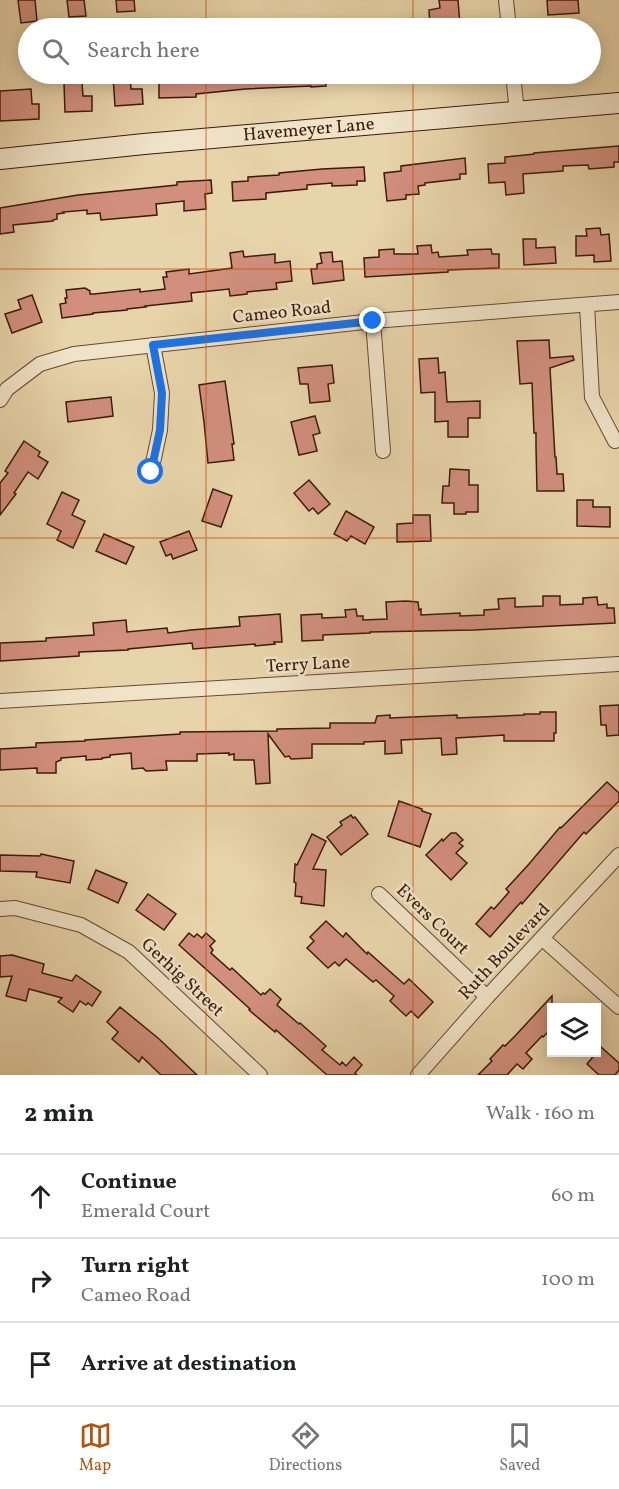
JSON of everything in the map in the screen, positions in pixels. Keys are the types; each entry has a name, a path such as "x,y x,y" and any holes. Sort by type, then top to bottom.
{"street":[{"path":"506,0 508,18"},
{"path":"514,84 517,112"},
{"name":"Havemeyer Lane","path":"0,159 156,143 619,103"},
{"name":"Cameo Road","path":"0,400 7,389 40,364 74,354 373,321 619,302"},
{"path":"587,305 592,397 615,441"},
{"path":"373,321 383,451"},
{"path":"151,472 160,430 162,393 153,345"},
{"name":"Terry Lane","path":"0,701 619,664"},
{"name":"Ruth Boulevard","path":"418,1075 619,855"},
{"name":"Evers Court","path":"379,894 487,997"},
{"name":"Gerhig Street","path":"0,909 15,908 81,925 129,952 260,1075"},
{"path":"543,939 619,1007"}],"building":[{"path":"18,0 35,0 37,18 20,18"},
{"path":"67,0 84,0 86,16 69,17"},
{"path":"116,0 134,0 135,11 117,12"},
{"path":"439,0 458,0 459,18 429,18 429,10 440,8"},
{"path":"547,0 578,0 579,13 548,15"},
{"path":"64,84 82,84 83,96 92,96 92,111 65,112"},
{"path":"114,84 131,84 131,89 142,89 143,104 115,106"},
{"path":"159,84 326,84 326,86 245,89 196,94 196,97 159,98"},
{"path":"31,89 32,104 39,104 39,119 0,121 0,91"},
{"path":"619,146 619,162 614,162 614,167 589,169 588,165 563,166 563,171 523,174 524,193 506,195 505,182 489,183 488,164 505,163 505,157"},
{"path":"465,158 466,174 460,174 460,179 425,183 425,185 418,186 419,194 406,195 406,199 387,201 384,173 401,171 401,166"},
{"path":"364,167 365,181 357,181 357,185 332,186 332,183 307,185 307,189 266,193 266,199 233,201 232,182 248,181 248,177"},
{"path":"211,180 212,193 205,194 206,209 184,211 184,201 156,204 157,215 101,220 100,213 87,214 87,210 63,212 57,214 57,219 53,221 13,225 14,232 0,234 0,208 78,195 177,185 177,182"},
{"path":"600,228 601,235 609,234 611,261 594,262 594,255 576,256 576,236 587,236 586,229"},
{"path":"523,239 536,239 536,248 555,247 556,263 524,265"},
{"path":"431,245 432,253 438,252 439,257 468,255 467,250 491,249 492,254 499,254 499,268 365,277 364,258 379,257 379,250 394,249 394,254 418,254 417,246"},
{"path":"243,251 244,257 275,254 275,263 290,261 292,281 276,283 277,289 247,292 247,294 230,296 229,289 191,293 192,301 62,318 60,304 66,303 66,290 85,288 90,291 90,294 94,294 165,289 163,277 167,277 166,272 189,269 189,274 232,268 230,253"},
{"path":"332,252 333,262 342,261 344,280 313,284 311,269 317,269 317,264 322,263 320,253"},
{"path":"32,295 42,322 12,333 5,314 21,309 18,300"},
{"path":"549,340 550,358 573,356 574,360 550,368 555,457 557,474 563,474 564,491 537,491 532,383 520,384 517,341"},
{"path":"438,358 439,373 445,372 447,402 480,401 480,418 468,418 468,437 448,437 448,421 435,422 435,392 421,393 419,359"},
{"path":"332,365 334,383 328,384 330,401 310,403 308,384 300,384 298,368"},
{"path":"225,381 234,444 232,444 234,460 208,463 199,385"},
{"path":"111,397 113,416 68,422 66,402"},
{"path":"315,416 320,433 313,435 317,451 299,455 291,422"},
{"path":"24,441 40,452 38,456 48,462 38,479 28,472 14,493 16,494 0,515 0,483 8,473 5,471"},
{"path":"450,469 469,470 469,485 478,485 478,512 454,514 454,503 442,503 443,486 449,486"},
{"path":"309,480 330,504 318,514 313,508 309,511 294,493"},
{"path":"213,489 232,496 221,527 202,521"},
{"path":"62,492 79,500 72,515 85,521 73,548 57,540 61,531 47,524"},
{"path":"577,500 593,500 593,507 610,507 610,527 577,526"},
{"path":"346,511 374,527 365,544 351,536 347,541 334,534"},
{"path":"413,515 430,515 431,541 397,542 397,524 413,523"},
{"path":"189,531 197,550 173,559 171,554 166,556 160,542"},
{"path":"104,534 134,547 126,564 96,551"},
{"path":"543,596 560,596 560,605 583,604 583,598 597,597 598,605 607,604 607,608 614,608 615,623 474,630 370,632 323,635 323,640 302,641 301,615 322,614 322,618 346,617 345,610 356,609 357,616 363,616 363,620 387,619 386,602 406,601 418,602 421,615 460,613 460,616 484,615 484,610 499,609 498,599 515,598 515,607 543,606"},
{"path":"280,614 282,642 274,642 275,644 193,649 192,643 128,650 79,652 79,656 0,661 0,643 46,641 46,638 94,635 93,623 126,620 127,632 167,628 168,633 240,626 239,617"},
{"path":"619,705 619,735 607,736 606,725 601,725 600,706"},
{"path":"540,712 556,712 554,741 504,741 504,735 456,738 457,754 442,755 441,738 401,740 402,753 385,754 385,741 364,742 364,744 312,744 312,758 291,759 289,756 285,757 268,734 270,783 256,784 254,760 234,760 234,754 229,755 229,753 197,754 197,761 166,761 167,770 132,769 131,753 110,755 102,759 86,760 86,756 61,758 56,762 56,773 37,773 37,768 0,770 0,749 36,747 36,743 180,734 180,732 330,728 330,723 375,723 377,716 390,715 390,718 457,715 457,718 540,714"},
{"path":"607,782 619,793 619,801 586,834 584,832 522,904 521,902 490,937 476,924 509,892 506,889 560,827"},
{"path":"399,801 431,814 420,847 388,836"},
{"path":"351,815 368,834 341,855 327,837 342,825 340,822"},
{"path":"451,833 456,833 463,840 459,843 463,846 456,853 467,863 451,880 426,855"},
{"path":"312,834 326,841 313,869 326,870 324,906 301,903 302,897 295,896 295,864 297,865"},
{"path":"41,854 74,861 70,883 36,877 37,872 0,871 0,855 40,856"},
{"path":"96,870 127,883 118,903 88,889"},
{"path":"148,894 176,914 164,930 136,910"},
{"path":"326,921 343,937 346,933 367,954 368,952 404,984 409,979 433,1002 418,1018 411,1011 406,1016 390,1001 394,996 346,959 339,966 335,962 328,968 307,948 314,941 310,937"},
{"path":"189,933 194,937 197,934 202,938 206,933 215,941 210,946 213,950 211,953 230,970 232,968 261,995 270,989 281,999 277,1005 326,1046 322,1050 340,1065 342,1062 346,1066 354,1057 362,1065 355,1073 357,1075 327,1075 276,1030 275,1032 179,945"},
{"path":"12,955 44,964 42,973 72,981 76,975 101,992 92,1006 80,1001 73,1012 58,1002 62,998 29,989 26,1001 6,996 12,976 0,977 0,956"},
{"path":"552,996 552,1003 547,1003 547,1033 526,1053 532,1059 523,1069 517,1064 507,1075 478,1075 503,1045 505,1046"},
{"path":"120,1007 158,1038 197,1075 161,1075 142,1057 139,1062 112,1039 118,1032 107,1022"},
{"path":"601,1047 619,1063 619,1070 615,1075 599,1075 587,1064 593,1057 601,1057"}],"route":[{"path":"151,472 160,430 162,393 153,345 373,321"}]}
